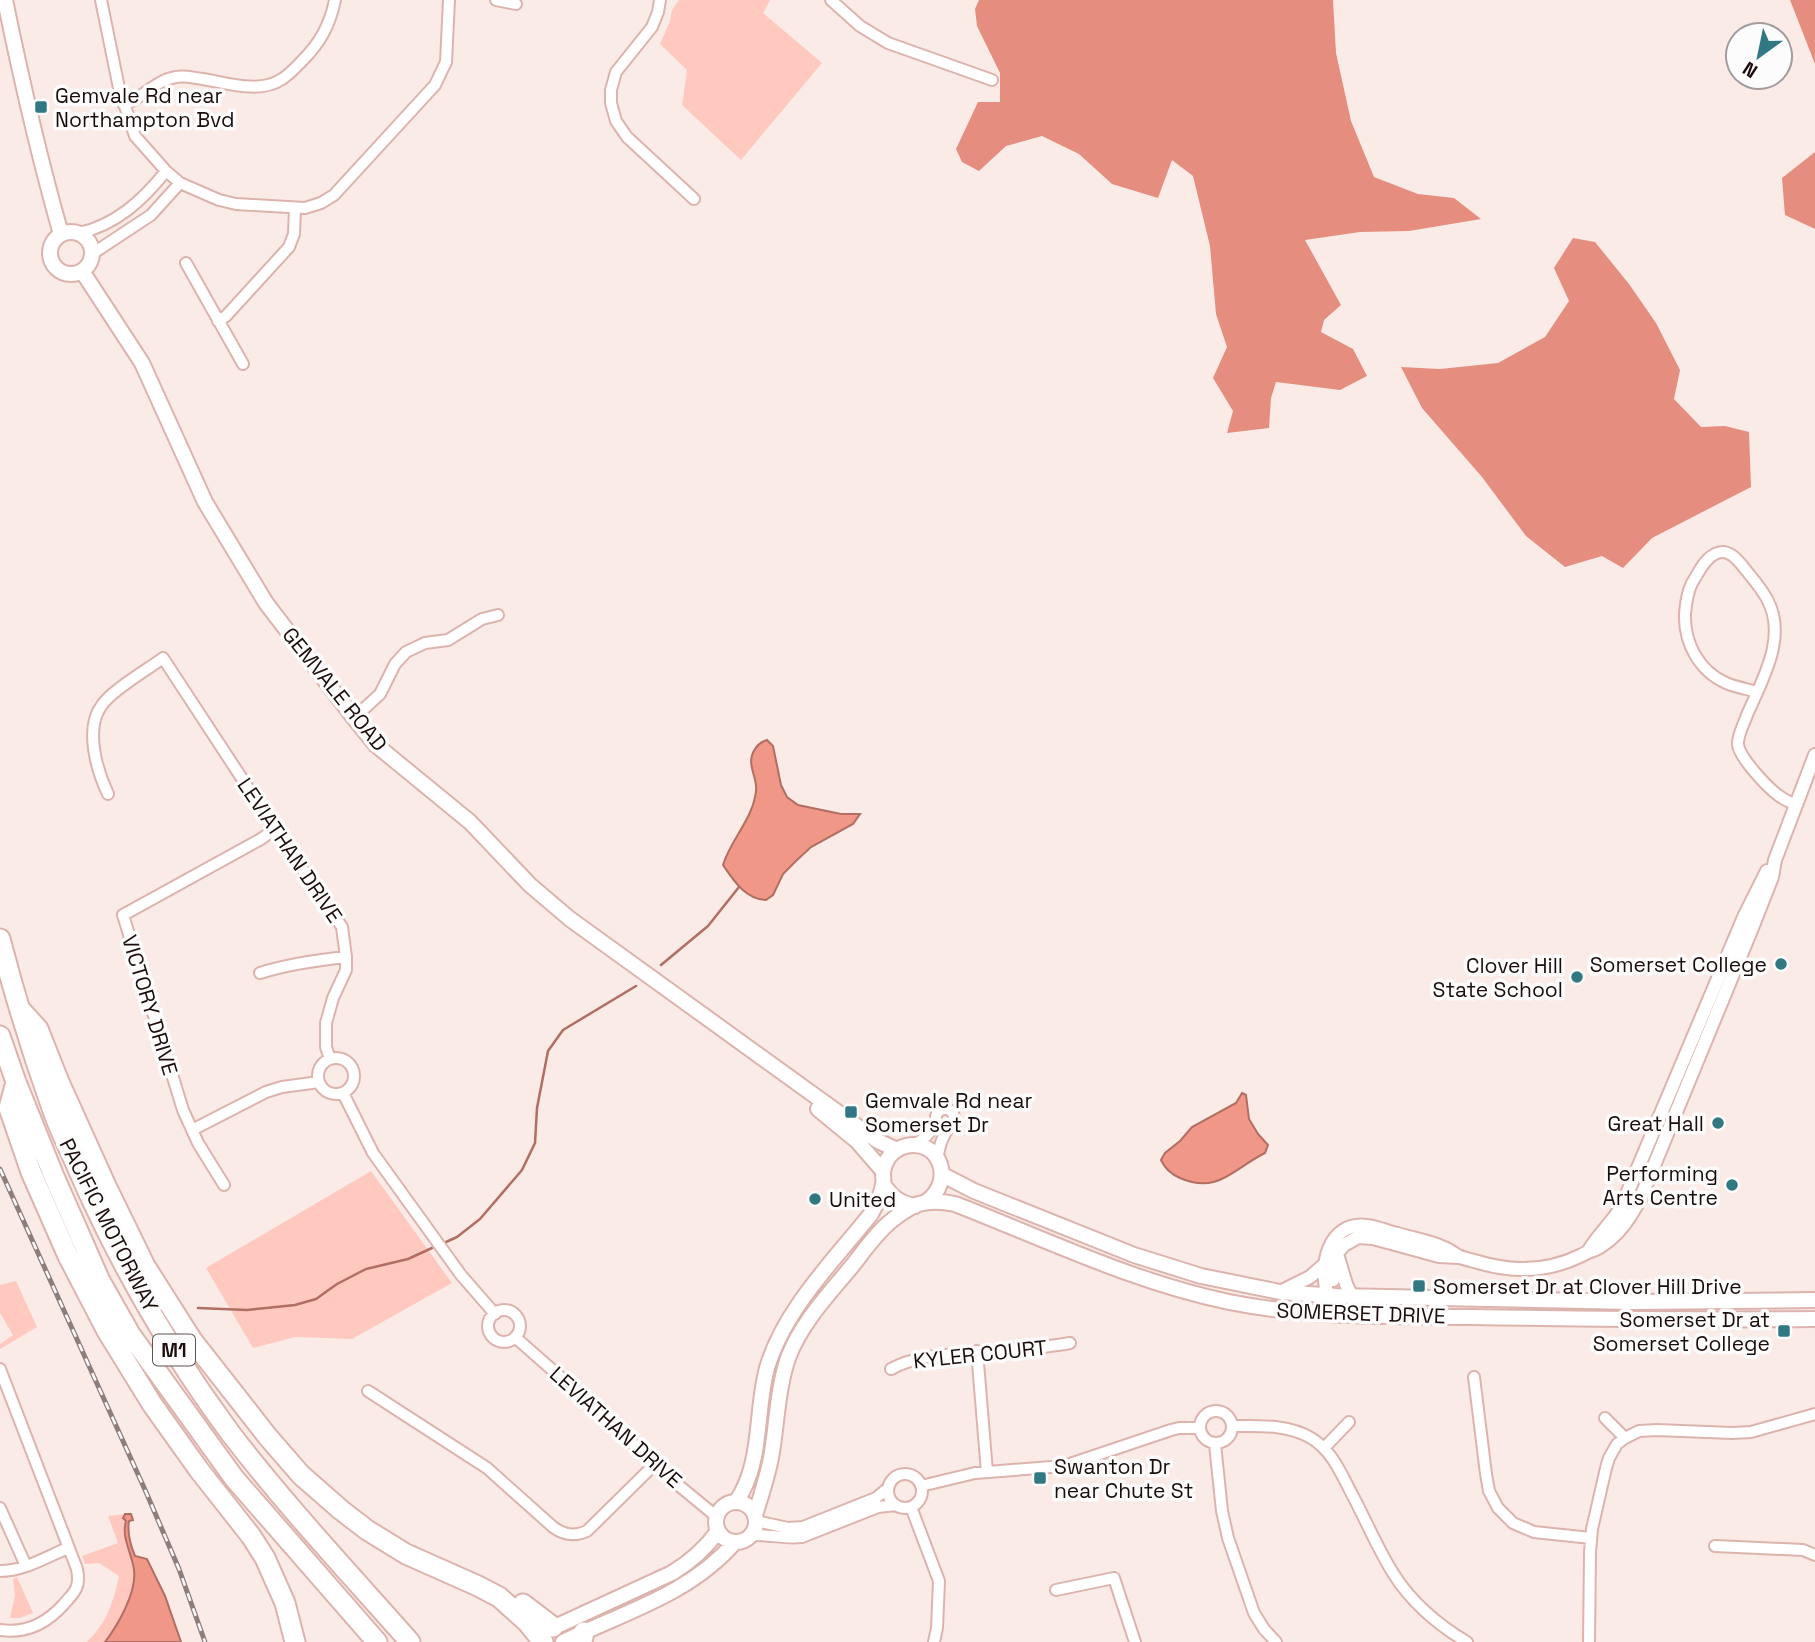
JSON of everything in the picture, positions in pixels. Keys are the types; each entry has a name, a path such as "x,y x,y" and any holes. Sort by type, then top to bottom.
{"highway":[{"name":"PACIFIC MOTORWAY","path":"0,939 19,1008 54,1113 95,1207 132,1280 186,1369 231,1434 410,1642"},
{"path":"19,1008 38,1029 59,1082 130,1237 155,1283 192,1340 288,1461 319,1492 389,1545 459,1578 481,1578 511,1595 550,1637"},
{"name":"PACIFIC MOTORWAY","path":"0,1036 53,1174 100,1281 130,1334 234,1478 377,1642"},
{"path":"16,1082 9,1108 31,1172 68,1256 107,1331 152,1404 265,1558 285,1603 295,1642"}],"main road":[{"path":"5,0 61,234"},
{"path":"79,233 89,242 92,254 88,266 82,271 70,274 61,272 52,262 50,248 61,234 79,233"},
{"name":"GEMVALE ROAD","path":"82,271 142,363 205,502 250,579 376,745 470,822 544,898 768,1063 878,1141 897,1150"},
{"name":"GEMVALE ROAD","path":"768,1063 857,1141 883,1177"},
{"path":"550,1637 583,1637 662,1598 706,1571 735,1542 746,1539 754,1524 766,1480 779,1392 796,1340 891,1220 938,1191 943,1175 937,1158 931,1151 914,1145 890,1155 879,1200 871,1214 808,1292 784,1329 773,1350 767,1370 749,1478 736,1502"},
{"name":"SOMERSET DRIVE","path":"943,1175 974,1191 1134,1255 1201,1276 1280,1292 1352,1297 1633,1302 1815,1300"},
{"name":"SOMERSET DRIVE","path":"883,1177 891,1196 898,1201 920,1204 941,1201 955,1204 1132,1274 1195,1293 1274,1310 1328,1314 1657,1320 1815,1319"},
{"path":"550,1637 682,1567 709,1544 718,1524 720,1510 724,1506 736,1502 746,1505 754,1524"},
{"path":"718,1524 725,1539 735,1542"}],"street":[{"path":"101,0 119,88 135,136 166,171 180,183 219,200 236,204 295,208 321,204 334,195 435,85 446,62 449,0"},
{"path":"124,105 160,82 177,77 255,86 278,82 317,44 331,18 335,0"},
{"path":"496,0 516,4"},
{"path":"660,0 652,27 616,72 611,103 620,129 694,199"},
{"path":"831,0 860,26 888,43 992,80"},
{"path":"79,233 94,230 136,205 166,171"},
{"path":"92,254 151,215 180,183"},
{"path":"218,321 226,316 289,247 293,239 295,208"},
{"path":"186,263 243,364"},
{"path":"1756,692 1726,683 1710,672 1691,650 1686,635 1689,590 1706,562 1719,552 1735,557 1762,590 1773,614 1776,630 1774,646 1739,736 1739,749 1774,792 1796,805"},
{"path":"354,718 380,694 396,664 413,647 448,640 482,619 498,615"},
{"name":"LEVIATHAN DRIVE","path":"108,794 97,771 94,755 94,729 98,711 109,697 163,658 342,927 346,970 333,998 326,1023 326,1047 330,1059"},
{"path":"1328,1296 1337,1253 1353,1239 1364,1237 1440,1256 1460,1257 1508,1269 1532,1270 1569,1261 1600,1248 1623,1227 1637,1205 1752,928 1815,755"},
{"name":"VICTORY DRIVE","path":"191,1130 123,915 275,829"},
{"path":"260,973 274,968 346,957"},
{"path":"330,1059 341,1059 352,1067 354,1081 343,1093 328,1092 319,1082 318,1073 330,1059"},
{"path":"224,1185 191,1130 266,1092 319,1082"},
{"name":"LEVIATHAN DRIVE","path":"343,1093 373,1153 461,1275 495,1314"},
{"path":"914,1145 928,1135 944,1104 954,1115 954,1121 944,1133 937,1158"},
{"path":"936,1119 941,1126 950,1126"},
{"path":"1328,1314 1328,1296 1324,1283 1328,1249 1337,1236 1348,1229 1363,1226 1442,1247 1460,1257"},
{"path":"1337,1253 1352,1297"},
{"path":"1280,1292 1310,1276 1326,1263"},
{"name":"LEVIATHAN DRIVE","path":"506,1311 515,1315 520,1324 520,1330 515,1337 507,1342 492,1337 488,1326 495,1314 506,1311"},
{"name":"LEVIATHAN DRIVE","path":"515,1337 609,1420 718,1524"},
{"name":"KYLER COURT","path":"891,1369 921,1357 1070,1343"},
{"path":"977,1351 987,1472"},
{"path":"0,1369 4,1390 77,1569 78,1579 77,1588 71,1597 40,1624 16,1631 0,1630"},
{"path":"1474,1377 1488,1483 1498,1508 1514,1523 1534,1532 1591,1538"},
{"path":"368,1391 487,1468 564,1534 575,1535 587,1531 654,1465"},
{"path":"1216,1411 1228,1416 1233,1426 1227,1440 1215,1444 1204,1438 1200,1428 1202,1418 1216,1411"},
{"path":"1589,1642 1591,1538 1613,1450 1625,1438 1647,1430 1751,1432 1815,1414"},
{"path":"1605,1418 1625,1438"},
{"path":"1324,1448 1349,1422"},
{"path":"1233,1426 1260,1426 1293,1431 1324,1448 1336,1464 1401,1584 1438,1621 1467,1642"},
{"path":"921,1486 987,1472 1064,1466 1171,1430 1200,1428"},
{"path":"1215,1444 1222,1511 1228,1538 1254,1613 1276,1642"},
{"path":"754,1524 803,1527 876,1498 888,1488 894,1478 904,1474 915,1477 922,1492 916,1504 903,1508 890,1498 888,1488"},
{"path":"754,1524 763,1535 802,1537 878,1507 896,1505"},
{"path":"911,1507 939,1581 934,1642"},
{"path":"0,1508 26,1566"},
{"path":"1715,1546 1803,1550 1815,1555"},
{"path":"0,1571 26,1566 68,1548"},
{"path":"1056,1590 1114,1578 1135,1642"}],"shaded area":[{"path":"679,0 770,0 763,13 822,63 741,160 682,105 687,70 660,44 672,10"},
{"path":"979,0 1333,0 1336,53 1351,121 1374,177 1418,194 1454,198 1481,219 1409,231 1360,232 1305,240 1341,305 1324,320 1321,332 1353,349 1367,376 1340,390 1276,382 1271,398 1269,428 1227,433 1233,411 1213,378 1227,347 1216,314 1210,246 1193,176 1172,160 1158,198 1112,184 1079,154 1042,136 1006,146 979,171 962,162 956,149 978,102 1000,102 1000,73 977,26 975,9"},
{"path":"1790,0 1815,0 1815,64"},
{"path":"1815,152 1815,229 1785,215 1782,178"},
{"path":"1573,238 1595,242 1656,323 1680,370 1674,399 1701,427 1725,426 1749,432 1751,487 1652,538 1623,568 1602,556 1565,567 1526,536 1482,477 1422,408 1401,367 1440,369 1498,363 1545,337 1569,301 1554,268"},
{"path":"767,740 773,746 781,785 787,797 798,805 841,814 860,814 853,824 811,847 783,874 773,895 766,900 746,893 723,865 754,801 756,786 751,765 752,755 759,744"},
{"path":"1242,1093 1246,1095 1249,1119 1268,1145 1265,1153 1215,1182 1193,1182 1180,1178 1164,1166 1161,1160 1165,1153 1192,1127 1236,1103"},
{"path":"371,1171 452,1283 352,1339 295,1337 253,1348 206,1268"},
{"path":"16,1281 37,1327 0,1349 0,1344 13,1335 0,1313 0,1285"},
{"path":"125,1514 125,1538 134,1570 133,1588 121,1618 105,1642 87,1642 108,1612 119,1576 99,1563 85,1564 82,1556 118,1543 108,1516"},
{"path":"125,1514 131,1514 133,1520 129,1521 128,1530 135,1556 147,1559 165,1596 181,1642 105,1642 126,1608 133,1588 134,1570 127,1546 126,1521 123,1518"},
{"path":"17,1577 33,1613 20,1618 10,1618 15,1595 13,1579"}],"waterway":[{"path":"661,965 708,926 739,887"},
{"path":"446,1242 480,1219 522,1170 535,1143 537,1108 548,1051 563,1030 636,986"},
{"path":"198,1308 247,1310 295,1305 316,1299 366,1269 408,1259 432,1248"}],"railway":[{"path":"0,1169 146,1492 179,1569 205,1642"}],"place":[{"name":"Gemvale Rd near Northampton Bvd","path":"41,107"},
{"name":"Somerset College","path":"1781,964"},
{"name":"Clover Hill State School","path":"1577,977"},
{"name":"Gemvale Rd near Somerset Dr","path":"851,1112"},
{"name":"Great Hall","path":"1718,1123"},
{"name":"Performing Arts Centre","path":"1732,1185"},
{"name":"United","path":"815,1199"},
{"name":"Somerset Dr at Clover Hill Drive","path":"1419,1286"},
{"name":"Somerset Dr at Somerset College","path":"1784,1331"},
{"name":"Swanton Dr near Chute St","path":"1040,1478"}]}
